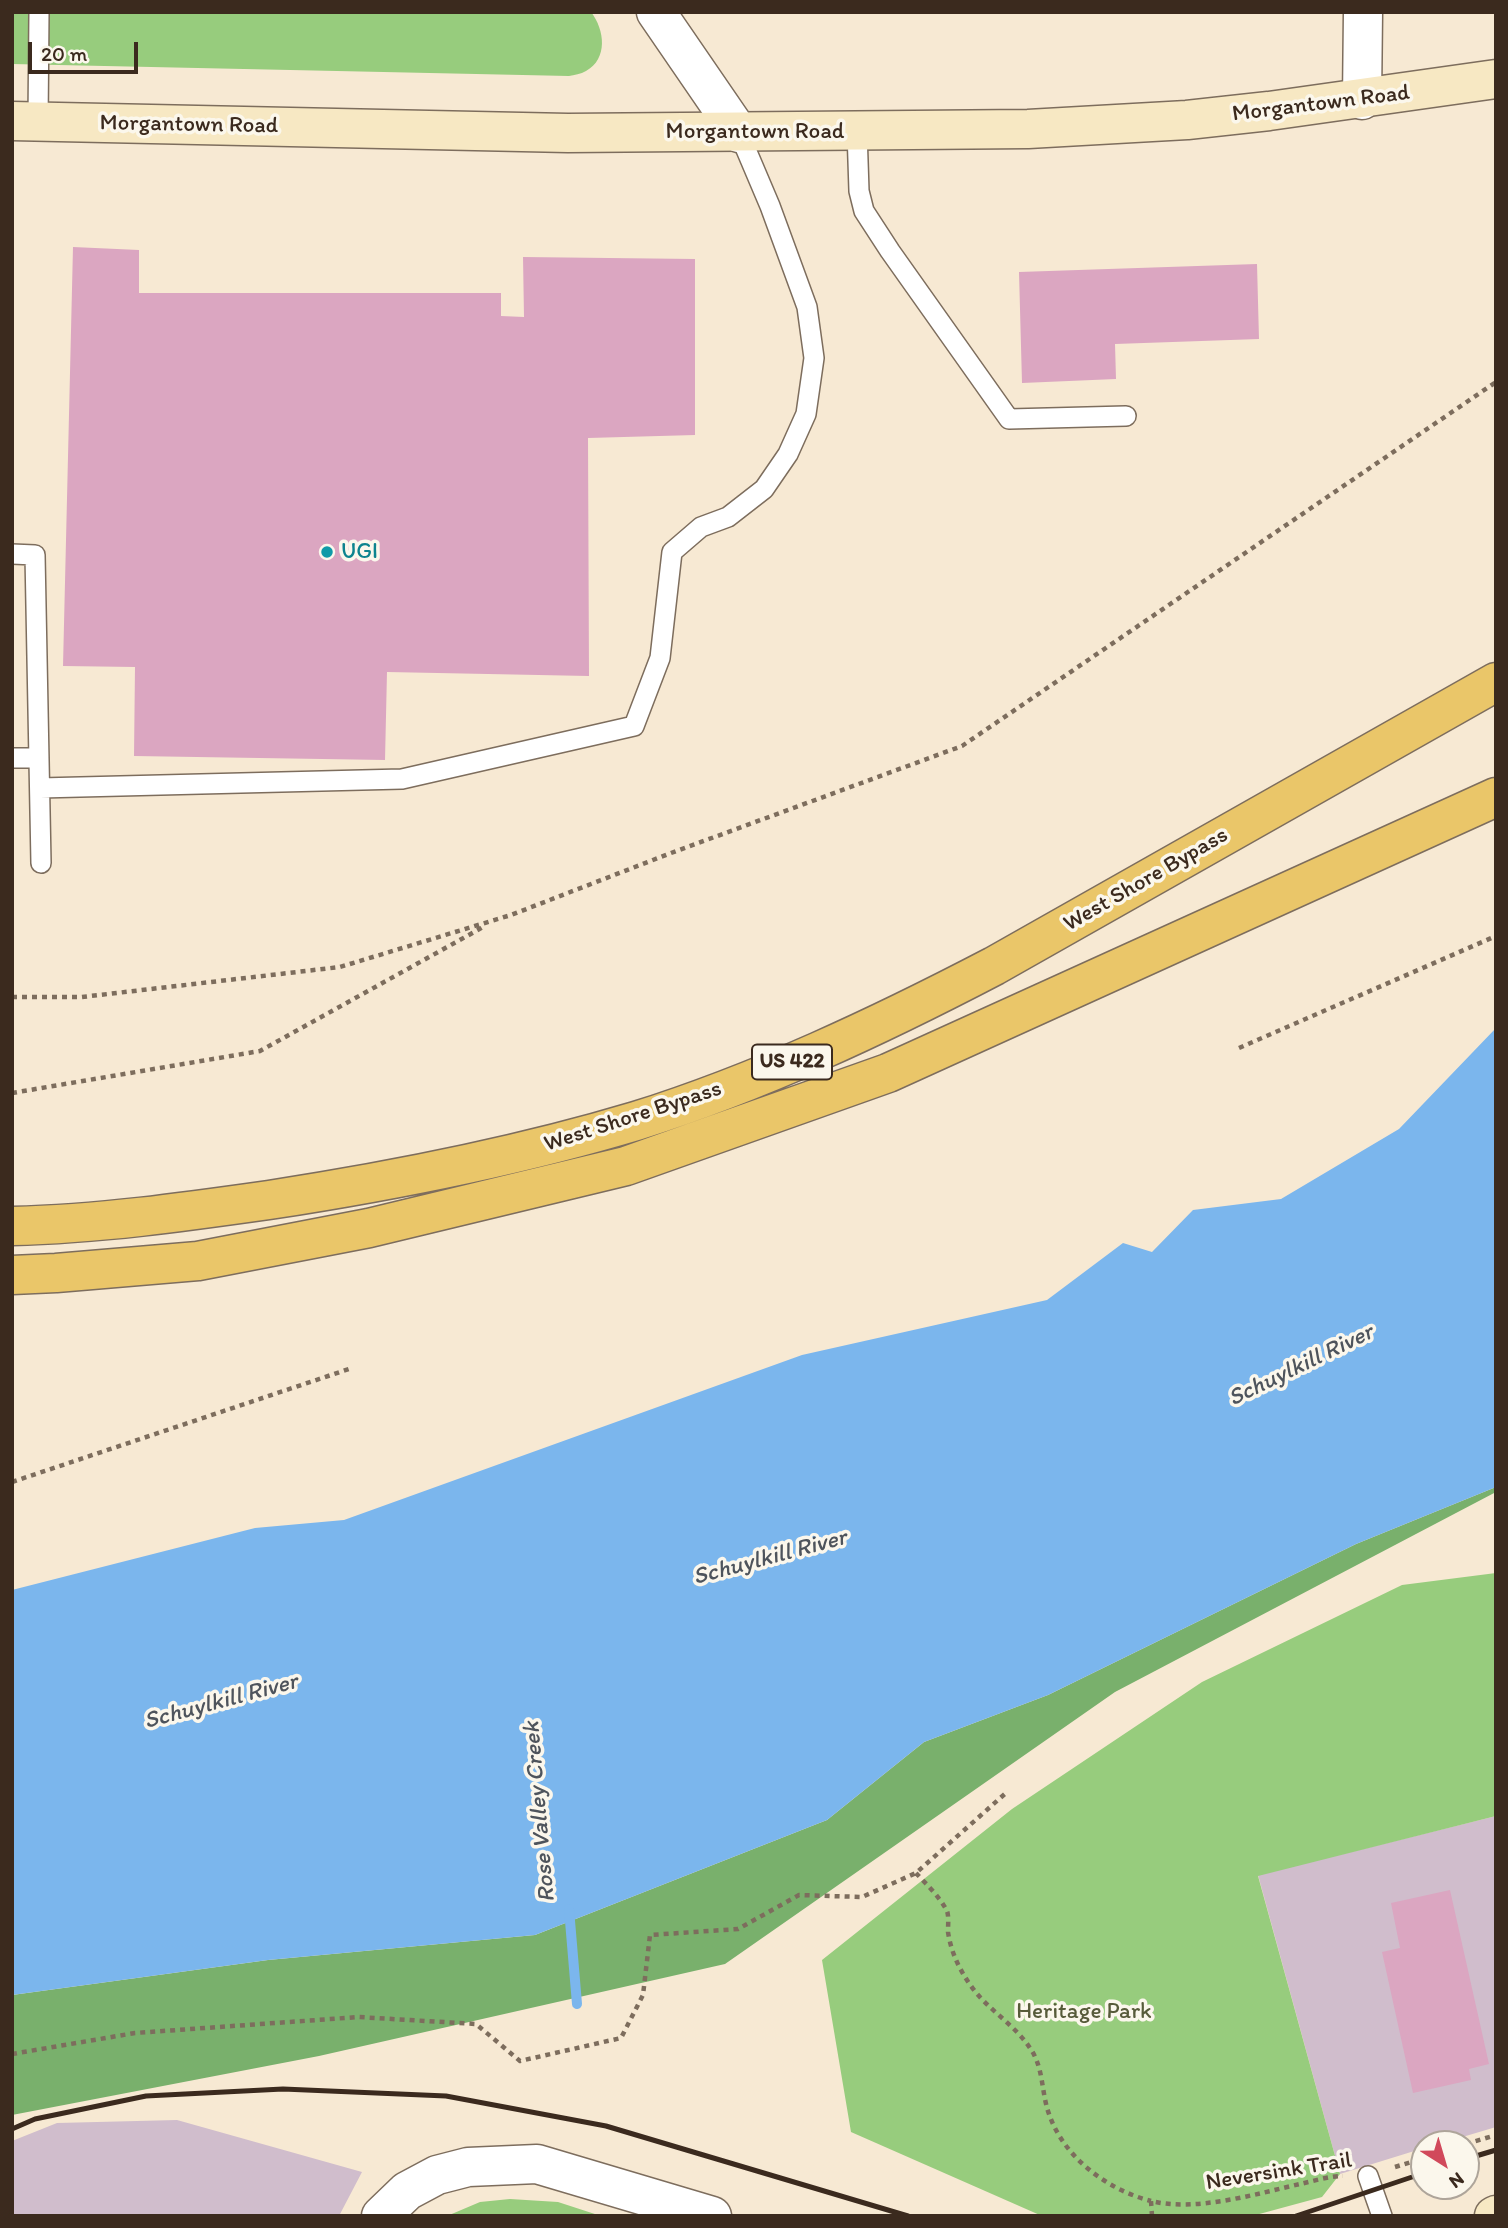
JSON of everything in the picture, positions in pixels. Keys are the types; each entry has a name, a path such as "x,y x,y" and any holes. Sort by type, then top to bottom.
{"highway":[{"name":"West Shore Bypass","path":"12,1226 59,1225 176,1213 350,1188 540,1147 636,1120 704,1097 809,1056 913,1008 994,966 1496,682"},
{"name":"West Shore Bypass","path":"12,1275 198,1261 369,1228 626,1166 887,1073 1496,797"}],"main road":[{"name":"Morgantown Road","path":"25,122 568,133 1028,129 1187,120 1362,100 1496,79"}],"street":[{"path":"656,12 739,133"},
{"path":"1362,100 1363,12"},
{"path":"381,2216 407,2191 437,2175 468,2167 537,2164 712,2216"}],"lane":[{"path":"25,122 39,12"},
{"path":"857,131 859,191 864,211 1009,419 1126,416"},
{"path":"40,788 402,779 634,726 660,658 672,552 701,527 728,517 764,489 788,454 806,414 814,358 807,307 770,206 739,133"},
{"path":"12,554 35,555 41,863"},
{"path":"12,758 39,758"},
{"path":"1368,2176 1382,2216"}],"path":[{"path":"12,998 82,998 340,967 495,920 962,746 1496,382"},
{"path":"12,1093 260,1051 495,920"},
{"path":"1239,1048 1496,936"},
{"path":"12,1482 352,1368"},
{"path":"12,2054 135,2033 359,2017 476,2024 520,2061 621,2038 643,1996 650,1935 738,1929 799,1895 862,1897 916,1873 1007,1792"},
{"name":"Neversink Trail","path":"916,1873 947,1912 948,1933 955,1959 972,1988 1030,2047 1039,2064 1048,2113 1059,2136 1100,2179 1130,2196 1164,2204 1200,2203 1248,2196 1337,2176 1368,2176 1410,2162"},
{"path":"1151,2201 1152,2216"}],"shaded area":[{"path":"1496,1816 1496,2127 1480,2132 1410,2130 1410,2152 1340,2174 1258,1875"},
{"path":"177,2120 362,2172 339,2216 12,2216 12,2141 57,2123"}],"green space":[{"path":"12,12 591,12 599,27 602,44 601,52 593,66 569,76 12,64"},
{"path":"1496,1487 1496,1492 1115,1692 725,1964 319,2056 12,2115 12,1995 268,1960 535,1935 827,1820 924,1742 1048,1695 1356,1544"},
{"name":"Heritage Park","path":"1496,1573 1496,1816 1258,1876 1340,2174 1322,2197 1252,2216 1042,2216 851,2132 822,1960 1012,1809 1202,1682 1402,1585"},
{"path":"510,2199 558,2202 601,2216 447,2216 480,2202"}],"water":[{"name":"Schuylkill River","path":"1496,1028 1496,1487 1356,1544 1048,1695 924,1742 827,1820 535,1935 268,1960 12,1995 12,1590 255,1528 344,1520 802,1355 1047,1300 1123,1243 1152,1252 1193,1210 1281,1199 1399,1129"}],"building":[{"name":"UGI","path":"73,247 139,250 139,293 501,293 501,316 524,317 523,257 695,259 695,435 588,438 589,676 387,672 385,760 134,756 135,667 63,666"},
{"path":"1257,264 1259,339 1115,344 1116,379 1022,383 1019,272"},
{"path":"1450,1890 1489,2064 1469,2069 1471,2080 1413,2093 1382,1952 1400,1948 1391,1903"}],"waterway":[{"name":"Rose Valley Creek","path":"569,1909 577,2004"}],"railway":[{"path":"12,2129 35,2119 146,2096 283,2089 446,2096 606,2126 908,2216"},
{"path":"1480,2155 1496,2150"},
{"path":"1296,2216 1410,2178"}],"place":[{"name":"UGI","path":"327,552"}]}
